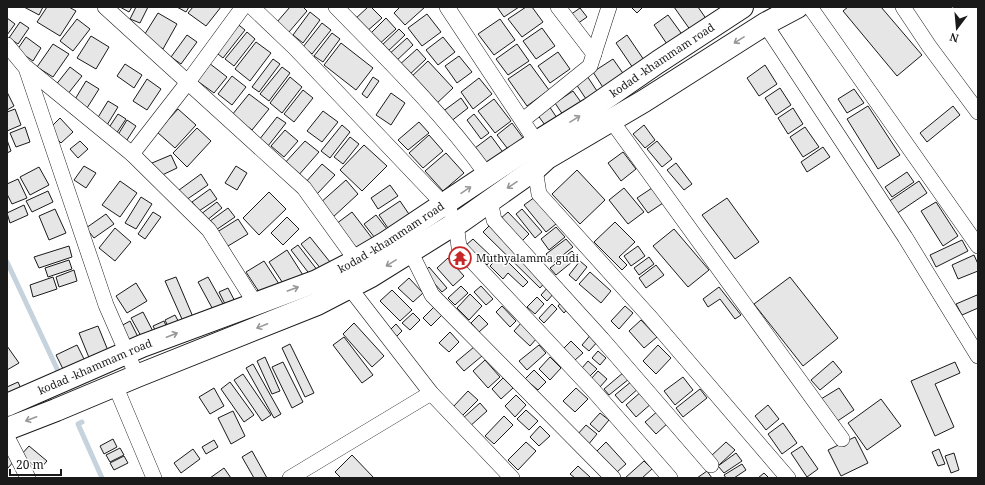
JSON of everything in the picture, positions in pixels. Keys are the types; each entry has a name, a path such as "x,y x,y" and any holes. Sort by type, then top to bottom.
{"main road":[{"name":"kodad -khammam road","path":"7,429 317,304 371,276 458,222 490,200 590,109 742,7"},
{"name":"kodad -khammam road","path":"7,405 127,353 255,303 317,281 387,242 487,175 540,156 612,120 765,24 797,7"}],"street":[{"path":"105,7 304,188 356,260"},
{"path":"336,7 434,107 487,175"},
{"path":"447,7 522,120 540,156 539,194 649,316 788,478"},
{"path":"558,7 594,54"},
{"path":"522,120 590,66 609,7"},
{"path":"810,7 978,246"},
{"path":"903,7 929,46 978,112"},
{"path":"132,154 188,82 252,8 295,48 444,204 458,222 459,247 593,390 670,478"},
{"path":"765,24 906,237 978,356"},
{"path":"7,45 26,68 132,154 209,230 255,303"},
{"path":"26,68 106,305 137,376"},
{"path":"612,120 842,439"},
{"path":"490,200 494,220 602,339 711,465"},
{"path":"410,251 432,295 613,478"},
{"path":"349,287 431,393 512,478"},
{"path":"115,385 154,478"},
{"path":"300,476 431,393"},
{"path":"7,437 28,478"}],"building":[{"path":"24,7 43,7 39,15"},
{"path":"47,7 69,7 76,11 60,36 37,22"},
{"path":"120,7 132,7 129,12"},
{"path":"136,7 148,7 140,23 130,19"},
{"path":"177,7 189,7 186,12"},
{"path":"193,7 221,7 206,26 188,13"},
{"path":"290,7 303,7 307,11 289,32 277,22"},
{"path":"368,7 371,7 382,18 366,32 354,20"},
{"path":"400,7 425,7 405,25 394,13"},
{"path":"497,7 519,7 504,17"},
{"path":"526,7 532,7 543,22 522,37 508,19"},
{"path":"631,7 643,7 637,13"},
{"path":"674,7 698,7 707,20 691,31"},
{"path":"848,7 881,7 922,55 897,76 843,11"},
{"path":"580,8 587,17 577,24 570,15"},
{"path":"310,12 320,20 303,43 293,35"},
{"path":"158,13 177,24 163,49 143,37"},
{"path":"427,14 441,32 422,46 408,28"},
{"path":"668,15 684,37 669,47 654,25"},
{"path":"7,18 15,24 7,35"},
{"path":"386,18 396,29 377,46 368,36"},
{"path":"77,19 90,29 73,51 60,41"},
{"path":"500,19 515,40 494,55 478,34"},
{"path":"20,22 29,28 18,44 9,38"},
{"path":"235,22 245,30 223,58 213,50"},
{"path":"322,23 331,30 312,54 303,47"},
{"path":"542,28 555,46 536,59 523,41"},
{"path":"399,29 405,35 385,54 379,48"},
{"path":"247,32 255,39 234,66 225,59"},
{"path":"332,33 340,39 323,62 314,56"},
{"path":"187,35 197,42 181,64 171,57"},
{"path":"627,35 644,60 633,68 616,43"},
{"path":"91,36 109,47 96,69 77,58"},
{"path":"26,37 41,48 33,61 17,50"},
{"path":"443,37 455,52 438,65 426,50"},
{"path":"407,38 413,45 394,63 387,56"},
{"path":"256,42 271,53 250,81 235,69"},
{"path":"341,43 373,68 356,90 324,65"},
{"path":"53,44 69,54 53,77 37,67"},
{"path":"517,44 529,61 508,75 496,59"},
{"path":"417,49 426,59 408,76 398,66"},
{"path":"558,52 570,69 550,83 538,66"},
{"path":"459,56 472,72 457,83 445,66"},
{"path":"273,59 280,64 259,92 252,87"},
{"path":"613,59 627,79 606,92 593,72"},
{"path":"428,61 453,88 435,105 410,78"},
{"path":"209,63 227,77 214,93 196,80"},
{"path":"125,64 142,75 134,88 117,76"},
{"path":"530,64 549,90 527,106 508,79"},
{"path":"765,65 777,84 759,96 747,78"},
{"path":"70,67 82,76 67,95 55,86"},
{"path":"282,67 290,73 269,101 260,94"},
{"path":"232,76 246,87 232,105 218,94"},
{"path":"587,76 605,103 594,111 576,84"},
{"path":"290,77 302,87 282,113 270,103"},
{"path":"373,77 379,81 367,98 362,94"},
{"path":"479,78 492,94 473,109 461,92"},
{"path":"147,79 161,89 147,110 133,101"},
{"path":"86,81 99,89 87,108 74,101"},
{"path":"780,88 791,105 776,115 765,98"},
{"path":"854,89 864,103 847,113 838,99"},
{"path":"303,90 313,98 294,122 284,114"},
{"path":"573,91 588,112 569,124 555,103"},
{"path":"7,92 14,106 7,110"},
{"path":"391,93 405,103 391,125 376,115"},
{"path":"249,94 269,109 252,130 232,115"},
{"path":"461,98 468,108 450,122 442,112"},
{"path":"494,99 511,121 495,133 478,111"},
{"path":"108,101 118,107 107,125 97,119"},
{"path":"549,106 561,124 550,132 537,114"},
{"path":"868,106 900,155 878,169 847,119"},
{"path":"953,106 960,115 927,142 920,133"},
{"path":"793,108 803,124 788,134 778,118"},
{"path":"15,109 21,125 7,131 7,112"},
{"path":"178,109 196,125 175,148 157,132"},
{"path":"323,111 338,122 322,142 307,131"},
{"path":"118,114 126,119 116,134 108,129"},
{"path":"474,114 489,133 481,139 467,120"},
{"path":"277,117 286,123 268,146 259,140"},
{"path":"60,118 73,132 61,143 48,130"},
{"path":"127,120 136,126 125,143 116,138"},
{"path":"419,122 429,133 408,150 398,140"},
{"path":"512,123 526,142 511,153 497,135"},
{"path":"342,125 350,132 330,158 321,151"},
{"path":"644,125 655,140 645,148 633,134"},
{"path":"25,127 30,142 16,147 10,133"},
{"path":"805,127 819,147 803,157 790,137"},
{"path":"197,128 211,141 187,167 173,153"},
{"path":"285,130 298,141 284,157 271,146"},
{"path":"429,135 443,151 423,168 409,153"},
{"path":"491,136 505,155 490,168 475,148"},
{"path":"350,137 359,144 343,164 334,157"},
{"path":"7,140 11,151 7,153"},
{"path":"80,141 88,149 78,158 70,149"},
{"path":"305,141 319,152 297,177 283,165"},
{"path":"657,141 672,159 662,167 647,149"},
{"path":"364,145 387,166 362,191 340,170"},
{"path":"823,147 830,157 807,172 801,162"},
{"path":"623,152 636,169 621,181 608,163"},
{"path":"446,153 464,173 443,191 425,171"},
{"path":"171,155 177,168 158,177 152,163"},
{"path":"676,163 692,184 684,190 667,170"},
{"path":"322,164 335,175 317,194 305,183"},
{"path":"84,166 96,173 86,188 74,180"},
{"path":"236,166 247,173 237,190 225,183"},
{"path":"39,167 49,185 30,195 20,177"},
{"path":"577,170 605,200 580,224 552,194"},
{"path":"907,172 914,182 892,197 885,187"},
{"path":"201,174 208,185 186,200 179,190"},
{"path":"18,179 27,198 12,204 7,194 7,184"},
{"path":"346,180 358,194 332,218 319,204"},
{"path":"120,181 137,193 120,217 102,205"},
{"path":"919,181 927,193 896,214 888,202"},
{"path":"390,185 398,196 378,209 371,198"},
{"path":"624,188 644,212 628,224 609,200"},
{"path":"652,188 663,203 648,213 637,198"},
{"path":"210,189 217,199 199,211 192,202"},
{"path":"48,191 53,202 32,212 26,201"},
{"path":"269,192 286,209 259,235 243,218"},
{"path":"141,197 152,204 136,229 125,223"},
{"path":"535,197 556,224 546,232 524,205"},
{"path":"727,198 759,242 735,259 702,215"},
{"path":"400,201 413,220 392,234 379,215"},
{"path":"217,202 222,208 206,221 201,214"},
{"path":"936,202 958,236 943,246 921,211"},
{"path":"24,205 28,215 10,223 7,213"},
{"path":"228,208 235,217 216,230 210,221"},
{"path":"55,209 66,233 49,240 39,216"},
{"path":"522,209 542,232 535,238 516,214"},
{"path":"153,212 161,217 145,239 138,234"},
{"path":"352,212 375,242 360,254 336,224"},
{"path":"508,212 529,234 521,242 500,219"},
{"path":"106,214 114,224 94,238 86,228"},
{"path":"376,215 394,238 382,247 364,224"},
{"path":"287,217 299,229 283,245 271,233"},
{"path":"238,219 248,234 223,249 214,234"},
{"path":"615,222 635,242 619,257 627,265 622,270 594,242"},
{"path":"490,225 547,280 540,288 483,232"},
{"path":"556,227 565,237 549,250 541,239"},
{"path":"115,228 131,242 115,261 99,248"},
{"path":"674,229 709,270 688,287 653,246"},
{"path":"310,237 330,262 321,269 301,244"},
{"path":"473,239 493,258 487,265 466,245"},
{"path":"566,239 573,247 553,263 546,254"},
{"path":"962,240 968,251 936,267 930,255"},
{"path":"298,245 318,271 311,276 291,250"},
{"path":"69,246 72,257 39,268 34,257"},
{"path":"638,246 645,256 631,266 624,256"},
{"path":"287,250 308,283 290,294 269,262"},
{"path":"572,251 578,257 556,275 550,268"},
{"path":"501,255 528,282 523,287 508,273 503,279 490,266"},
{"path":"974,255 978,264 978,271 958,279 952,265"},
{"path":"649,257 654,264 639,275 634,268"},
{"path":"448,258 464,276 453,286 437,268"},
{"path":"69,260 72,269 48,277 45,268"},
{"path":"264,261 281,287 263,298 246,272"},
{"path":"580,261 587,267 576,281 569,275"},
{"path":"656,265 664,275 646,288 639,278"},
{"path":"429,267 447,288 442,292 424,272"},
{"path":"74,270 77,281 59,287 56,277"},
{"path":"590,272 611,291 601,303 579,284"},
{"path":"53,277 57,289 33,297 30,285"},
{"path":"176,277 196,324 186,328 165,281"},
{"path":"208,277 227,311 217,317 198,282"},
{"path":"790,277 838,338 803,366 754,304"},
{"path":"409,278 423,293 413,302 398,288"},
{"path":"136,283 147,301 127,313 116,296"},
{"path":"461,286 468,293 455,305 448,298"},
{"path":"481,286 493,299 486,305 474,292"},
{"path":"549,286 555,292 547,301 541,295"},
{"path":"719,287 741,315 735,319 720,299 708,307 703,299"},
{"path":"228,288 240,311 231,316 219,292"},
{"path":"392,290 412,310 400,321 380,301"},
{"path":"470,294 482,306 469,320 457,308"},
{"path":"977,295 978,308 962,315 956,304"},
{"path":"537,297 544,304 535,314 527,307"},
{"path":"563,300 570,306 564,313 558,306"},
{"path":"552,304 557,309 544,323 539,318"},
{"path":"435,306 443,314 431,326 423,318"},
{"path":"502,306 516,321 510,327 496,312"},
{"path":"625,306 633,313 619,329 611,321"},
{"path":"143,312 158,341 147,347 131,318"},
{"path":"413,313 420,320 410,330 402,323"},
{"path":"175,315 184,332 173,337 165,320"},
{"path":"479,315 488,324 479,332 471,323"},
{"path":"641,320 657,337 644,348 629,331"},
{"path":"130,321 146,353 137,357 121,326"},
{"path":"164,321 171,337 161,342 153,326"},
{"path":"354,323 384,356 372,367 343,334"},
{"path":"521,323 537,338 530,346 514,331"},
{"path":"396,324 402,331 394,339 387,333"},
{"path":"98,326 111,358 92,365 79,333"},
{"path":"450,332 459,342 449,352 439,343"},
{"path":"593,332 600,339 589,351 582,345"},
{"path":"344,337 373,375 362,383 333,345"},
{"path":"571,341 583,353 575,360 563,349"},
{"path":"290,344 314,393 305,397 282,348"},
{"path":"77,345 90,371 69,381 56,355"},
{"path":"539,345 546,353 527,370 519,361"},
{"path":"658,345 671,358 656,374 643,361"},
{"path":"7,346 19,363 7,370"},
{"path":"474,347 482,356 464,371 456,362"},
{"path":"598,351 606,358 600,365 592,358"},
{"path":"265,357 280,391 272,394 257,361"},
{"path":"550,357 561,368 550,380 539,369"},
{"path":"485,360 500,377 488,388 473,371"},
{"path":"588,361 597,369 590,376 582,368"},
{"path":"833,361 842,372 820,390 811,380"},
{"path":"283,362 303,402 292,408 272,367"},
{"path":"955,362 960,373 935,384 954,427 935,436 911,381"},
{"path":"253,364 281,414 274,418 246,368"},
{"path":"534,370 546,382 538,390 525,379"},
{"path":"598,371 607,379 600,387 591,379"},
{"path":"624,372 629,379 609,395 604,389"},
{"path":"243,374 271,415 262,421 234,380"},
{"path":"683,377 693,390 675,405 664,391"},
{"path":"503,378 513,388 501,399 492,389"},
{"path":"632,381 639,388 622,403 615,395"},
{"path":"18,382 27,402 7,411 7,387"},
{"path":"230,382 254,415 244,422 221,389"},
{"path":"214,388 224,406 210,414 199,397"},
{"path":"576,388 588,399 575,412 563,401"},
{"path":"839,388 854,410 836,422 821,399"},
{"path":"700,389 707,398 683,417 676,408"},
{"path":"468,391 478,400 462,416 453,407"},
{"path":"642,391 652,403 636,417 626,405"},
{"path":"516,395 526,405 515,417 505,406"},
{"path":"881,399 901,426 867,450 848,423"},
{"path":"480,403 487,411 469,427 462,419"},
{"path":"768,405 779,419 766,430 755,416"},
{"path":"526,410 538,421 529,430 517,419"},
{"path":"659,410 669,422 656,434 645,422"},
{"path":"233,411 245,436 231,444 218,418"},
{"path":"600,413 609,420 599,432 590,424"},
{"path":"504,416 513,425 494,444 485,436"},
{"path":"783,423 797,443 782,454 768,434"},
{"path":"586,425 597,434 588,445 577,435"},
{"path":"540,426 550,436 539,446 530,437"},
{"path":"855,437 868,463 841,476 828,450"},
{"path":"113,439 117,447 104,454 100,446"},
{"path":"214,440 218,447 206,454 202,447"},
{"path":"526,442 536,451 518,470 508,460"},
{"path":"606,442 626,464 617,472 597,451"},
{"path":"726,442 735,450 719,465 710,457"},
{"path":"29,446 47,461 39,470 21,455"},
{"path":"802,446 818,469 807,477 791,453"},
{"path":"120,448 124,455 110,462 106,455"},
{"path":"193,449 200,459 181,473 174,463"},
{"path":"939,449 945,464 938,466 932,452"},
{"path":"252,451 267,478 254,478 242,457"},
{"path":"7,453 15,460 7,469"},
{"path":"736,453 742,461 724,473 718,466"},
{"path":"954,453 959,470 951,473 945,456"},
{"path":"352,455 374,478 341,478 335,472"},
{"path":"124,456 128,463 114,470 110,463"},
{"path":"644,461 652,469 642,478 625,478"},
{"path":"742,464 746,470 734,478 726,478 724,475"},
{"path":"578,466 590,477 589,478 575,478 570,474"},
{"path":"224,468 231,478 210,478"},
{"path":"707,471 712,478 697,478"},
{"path":"764,473 769,478 758,478"}],"waterway":[{"path":"7,262 59,373"},
{"path":"82,422 78,424 102,478"}],"place":[{"name":"Muthyalamma gudi","path":"460,258"}]}
